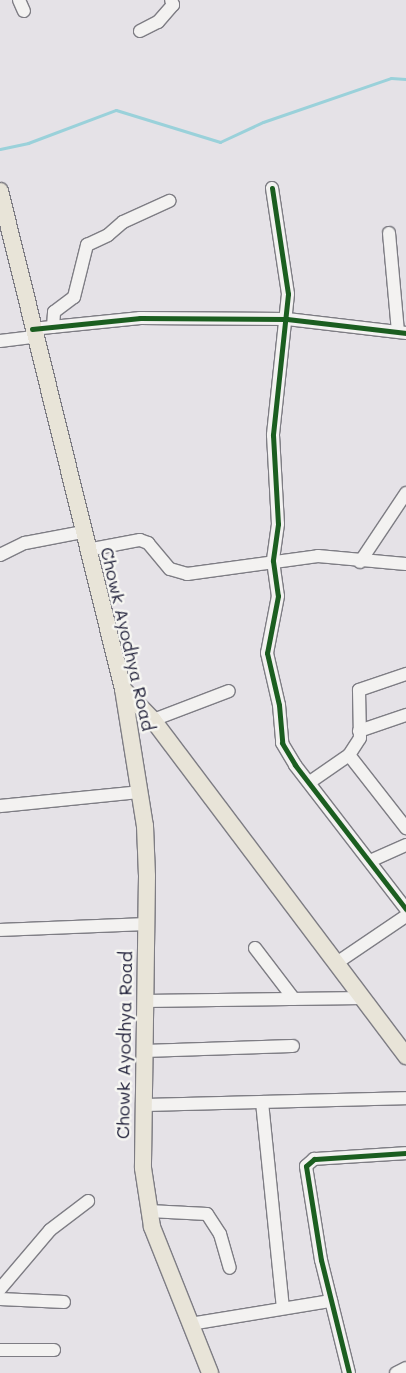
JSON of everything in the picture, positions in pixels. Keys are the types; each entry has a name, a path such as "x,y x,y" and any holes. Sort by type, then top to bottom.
{"main road":[{"name":"Chowk Ayodhya Road","path":"0,191 4,228 33,333 123,689 140,792 147,876 142,1105 149,1211 161,1254 210,1373"},
{"path":"123,689 153,720 338,962 406,1056"}],"street":[{"path":"140,30 158,22 173,5 171,0"},
{"path":"272,188 282,241 288,294 287,319 273,435 278,524 274,560 278,596 268,639 269,667 284,748 406,909"},
{"path":"54,327 54,312 74,297 87,245 108,236 123,222 170,201"},
{"path":"0,341 54,327 140,318 287,319 402,332 388,233"},
{"path":"360,562 406,493"},
{"path":"0,555 25,543 82,532"},
{"path":"87,550 140,540 178,573 318,556 360,562 406,564"},
{"path":"310,782 349,755 360,738 359,690 406,674"},
{"path":"153,720 229,691"},
{"path":"359,731 406,715"},
{"path":"349,755 406,828"},
{"path":"0,806 140,792"},
{"path":"370,861 406,845"},
{"path":"338,962 406,916"},
{"path":"0,930 147,924"},
{"path":"255,948 294,999"},
{"path":"144,1001 363,998"},
{"path":"143,1050 293,1046"},
{"path":"142,1105 406,1098"},
{"path":"262,1102 283,1307"},
{"path":"349,1373 330,1301 308,1161 406,1153"},
{"path":"0,1288 50,1230 88,1201"},
{"path":"149,1211 207,1214 220,1234 230,1268"},
{"path":"0,1299 64,1302"},
{"path":"193,1331 283,1307 330,1301"},
{"path":"0,1350 54,1350"},
{"path":"396,1373 406,1368"}],"waterway":[{"path":"0,149 28,143 116,110 220,142 263,122 391,78 406,79"}],"cycle path":[{"path":"272,188 288,294 273,435 278,524 273,561 278,596 267,653 279,705 282,743 295,765 406,909"},
{"path":"32,329 140,318 287,319 406,333"},
{"path":"349,1373 321,1260 306,1166 314,1159 406,1153"}]}
